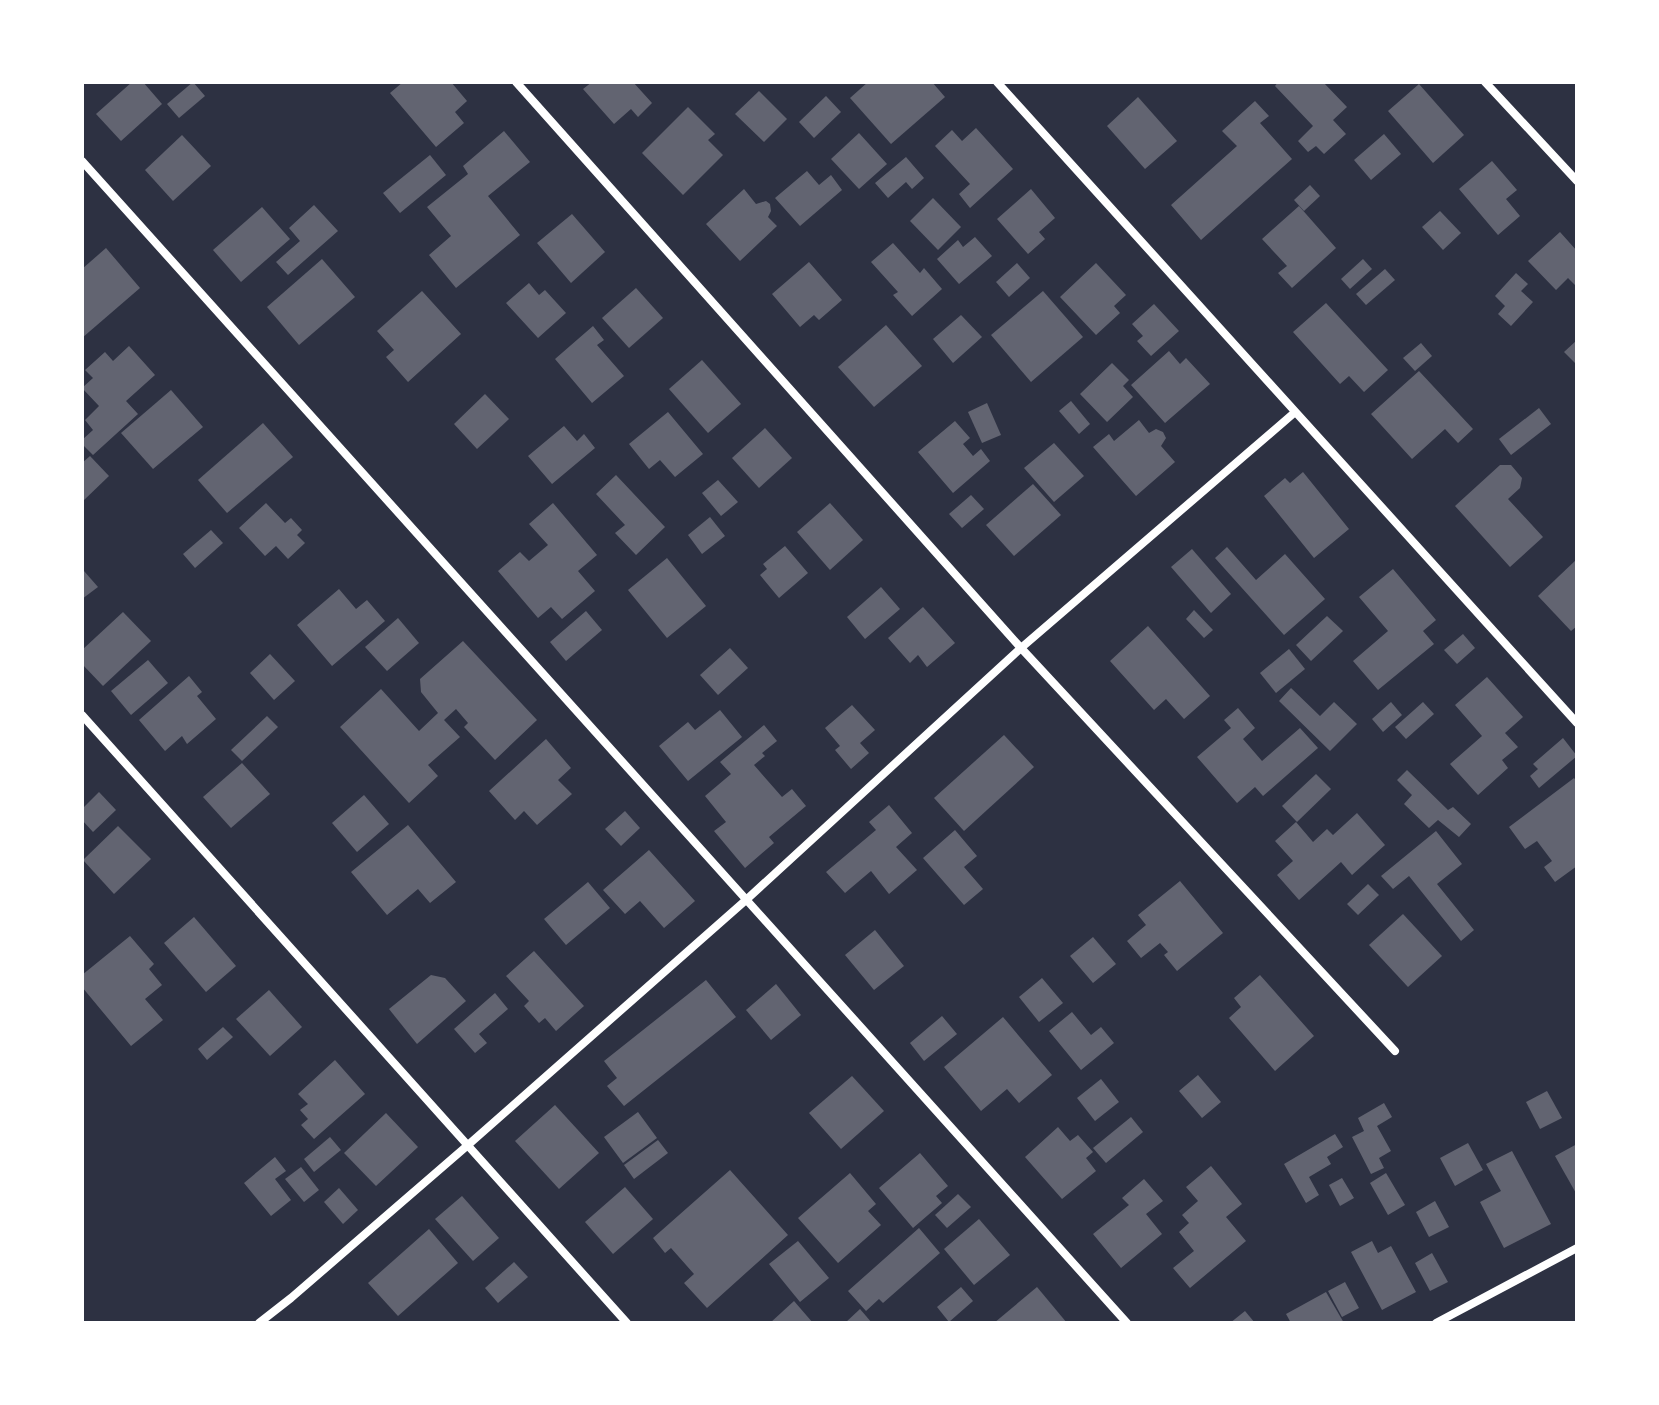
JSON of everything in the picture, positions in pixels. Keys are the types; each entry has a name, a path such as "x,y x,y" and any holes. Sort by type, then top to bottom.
{"street":[{"path":"516,82 1021,648 1395,1051"},
{"path":"997,82 1577,723"},
{"path":"1485,82 1577,181"},
{"path":"82,161 1127,1323"},
{"path":"259,1323 468,1145 746,900 1021,648 1294,413"},
{"path":"82,715 627,1323"},
{"path":"1436,1323 1577,1248"}],"building":[{"path":"132,82 143,82 162,104 121,141 96,114"},
{"path":"193,82 205,96 179,118 167,104"},
{"path":"403,82 451,82 467,101 455,112 464,123 436,147 390,93"},
{"path":"592,82 633,82 652,103 638,117 631,109 614,124 583,89"},
{"path":"868,82 932,82 945,97 891,144 850,98"},
{"path":"1278,82 1323,82 1347,107 1333,120 1346,134 1324,154 1316,146 1308,152 1298,141 1313,126 1275,86"},
{"path":"1419,84 1464,135 1433,163 1388,111"},
{"path":"759,91 787,119 764,142 735,114"},
{"path":"826,96 841,112 814,138 799,122"},
{"path":"1138,97 1177,141 1145,169 1107,126"},
{"path":"1255,101 1269,116 1260,123 1292,159 1201,240 1171,205 1237,146 1222,131"},
{"path":"688,107 715,134 708,140 723,155 683,195 642,153"},
{"path":"976,128 1013,169 970,208 959,194 970,184 935,146 952,130 962,141"},
{"path":"504,131 530,162 488,196 520,235 456,288 429,255 451,236 427,207 468,174 463,166"},
{"path":"859,133 887,164 859,189 831,159"},
{"path":"1384,134 1401,154 1371,180 1354,160"},
{"path":"182,135 211,166 173,201 145,170"},
{"path":"430,155 446,175 400,213 383,193"},
{"path":"906,157 924,178 912,189 906,182 888,198 875,183"},
{"path":"1492,161 1517,190 1506,199 1520,216 1498,235 1459,189"},
{"path":"807,171 819,185 831,175 842,190 800,226 775,198"},
{"path":"1310,185 1320,196 1304,211 1294,200"},
{"path":"744,189 756,204 766,201 770,204 768,217 777,226 740,261 706,224"},
{"path":"1031,189 1055,218 1039,232 1045,239 1028,254 997,219"},
{"path":"933,198 961,227 938,250 910,221"},
{"path":"314,205 338,231 288,275 276,262 300,241 289,228"},
{"path":"1299,206 1336,248 1292,288 1278,273 1287,266 1262,239"},
{"path":"262,207 290,239 241,282 213,250"},
{"path":"1440,211 1461,233 1443,250 1422,227"},
{"path":"572,214 605,252 571,283 537,243"},
{"path":"1560,232 1577,251 1577,283 1575,285 1568,278 1556,290 1528,261"},
{"path":"975,237 992,256 959,284 937,259 958,240 963,247"},
{"path":"893,243 920,273 924,268 942,289 912,316 893,295 898,292 871,262"},
{"path":"106,248 140,288 82,338 82,269"},
{"path":"322,259 355,297 299,345 267,307"},
{"path":"1363,259 1372,269 1350,289 1341,279"},
{"path":"809,262 842,300 819,320 814,315 800,327 772,294"},
{"path":"1017,263 1030,278 1009,297 996,282"},
{"path":"1096,263 1126,295 1114,306 1120,313 1096,335 1060,297"},
{"path":"1385,269 1395,280 1366,305 1356,294"},
{"path":"1516,273 1528,284 1521,291 1533,302 1511,326 1498,314 1505,306 1495,296"},
{"path":"529,283 539,295 545,290 566,313 538,338 506,303"},
{"path":"636,288 663,318 629,348 602,318"},
{"path":"422,291 461,334 408,382 386,357 394,350 377,331"},
{"path":"1043,291 1083,337 1031,382 991,335"},
{"path":"1326,303 1388,370 1364,392 1349,376 1340,384 1293,332"},
{"path":"1154,304 1179,331 1151,356 1137,341 1143,336 1132,324"},
{"path":"961,315 982,337 953,363 933,339"},
{"path":"886,325 922,366 874,407 838,367"},
{"path":"593,326 604,340 597,345 624,376 592,403 555,359"},
{"path":"1577,340 1577,365 1564,352"},
{"path":"1421,343 1432,356 1415,371 1403,358"},
{"path":"129,346 155,375 126,401 138,414 93,455 82,440 93,430 85,420 99,406 82,388 93,378 85,370 105,352 113,361"},
{"path":"1169,351 1180,364 1186,358 1210,384 1165,423 1131,385"},
{"path":"702,360 741,404 708,433 669,389"},
{"path":"1112,363 1129,380 1123,386 1133,397 1107,422 1080,394"},
{"path":"1419,371 1473,429 1458,443 1445,429 1412,459 1371,414"},
{"path":"171,390 203,427 153,469 121,433"},
{"path":"485,394 509,419 477,449 454,424"},
{"path":"1071,401 1090,424 1079,434 1059,411"},
{"path":"987,403 1001,435 982,443 968,412"},
{"path":"1539,408 1551,424 1511,455 1499,439"},
{"path":"668,412 703,454 675,477 660,460 649,469 629,444"},
{"path":"1139,420 1149,433 1156,429 1163,432 1166,438 1161,446 1175,462 1136,496 1093,447 1109,434 1114,441"},
{"path":"955,421 970,438 963,444 973,456 981,449 990,461 953,493 918,452"},
{"path":"263,423 293,457 227,513 198,480"},
{"path":"564,426 577,441 584,434 595,448 552,484 528,456"},
{"path":"765,428 792,458 759,488 732,458"},
{"path":"1054,443 1084,476 1054,502 1024,468"},
{"path":"90,456 109,476 82,502 82,463"},
{"path":"1500,465 1511,465 1522,478 1520,488 1508,499 1543,537 1510,567 1455,506"},
{"path":"1303,472 1349,529 1314,558 1264,496 1285,478 1290,483"},
{"path":"616,475 665,527 636,555 615,533 625,525 596,494"},
{"path":"718,480 738,502 721,516 702,493"},
{"path":"1033,484 1061,515 1014,556 986,525"},
{"path":"971,495 984,509 962,528 949,514"},
{"path":"266,503 285,523 291,518 302,530 297,535 305,543 288,559 276,546 265,556 239,528"},
{"path":"553,503 597,555 578,571 595,591 562,619 551,607 538,618 498,571 520,552 529,561 548,545 529,524"},
{"path":"830,503 863,540 830,570 797,532"},
{"path":"710,517 725,536 702,554 688,535"},
{"path":"211,530 223,543 195,568 183,554"},
{"path":"785,546 808,573 779,598 760,575 767,569 763,564"},
{"path":"1227,547 1256,580 1285,554 1325,599 1284,635 1215,558"},
{"path":"1192,549 1231,594 1211,613 1171,567"},
{"path":"667,558 706,606 667,638 628,590"},
{"path":"1577,559 1577,626 1571,631 1538,596"},
{"path":"1393,569 1436,620 1423,631 1434,644 1378,690 1353,661 1388,631 1359,597"},
{"path":"84,571 98,587 82,599 82,573"},
{"path":"881,587 900,609 865,639 847,617"},
{"path":"339,589 356,609 367,600 385,621 332,666 297,625"},
{"path":"923,607 955,643 927,667 918,655 910,663 888,638"},
{"path":"1194,610 1213,630 1204,638 1186,619"},
{"path":"586,611 602,630 566,661 550,642"},
{"path":"123,612 151,641 103,686 82,664 82,650"},
{"path":"1327,616 1343,631 1311,661 1296,645"},
{"path":"398,618 419,643 387,671 365,647"},
{"path":"1148,626 1210,696 1184,719 1166,699 1154,710 1110,661"},
{"path":"1463,634 1475,648 1457,664 1444,650"},
{"path":"463,641 537,720 495,760 464,727 468,723 456,709 444,720 460,737 428,765 438,776 409,803 340,727 381,689 419,731 438,713 421,692 420,679"},
{"path":"730,648 748,668 718,695 700,675"},
{"path":"1289,649 1305,669 1276,693 1260,673"},
{"path":"270,654 295,681 274,700 250,673"},
{"path":"148,660 168,683 131,715 111,691"},
{"path":"189,676 202,692 197,696 216,719 187,744 182,736 165,751 139,720"},
{"path":"1487,677 1523,717 1505,733 1518,747 1502,760 1508,768 1478,795 1450,764 1482,736 1455,705"},
{"path":"1291,688 1320,716 1334,702 1357,724 1330,751 1279,701"},
{"path":"1391,702 1402,715 1383,732 1372,719"},
{"path":"1423,702 1434,714 1406,739 1395,727"},
{"path":"852,705 875,730 860,743 869,753 851,769 835,750 840,746 825,728"},
{"path":"1238,708 1255,728 1243,739 1262,761 1300,728 1318,748 1263,796 1255,787 1237,803 1197,757 1231,728 1224,720"},
{"path":"720,710 742,737 688,781 659,746 688,722 695,730"},
{"path":"267,716 278,727 242,761 231,750"},
{"path":"764,725 777,741 762,753 765,756 754,765 782,797 792,789 806,806 769,837 774,843 745,868 714,831 726,822 705,796 731,774 720,762"},
{"path":"1004,735 1034,767 964,831 934,798"},
{"path":"1563,738 1577,756 1539,788 1530,776 1538,769 1533,764"},
{"path":"546,739 571,768 558,780 572,794 537,825 524,811 515,820 489,791"},
{"path":"242,763 270,794 231,828 203,797"},
{"path":"1407,770 1448,810 1453,807 1471,824 1459,837 1438,820 1429,828 1404,804 1412,795 1397,780"},
{"path":"1316,774 1331,789 1297,822 1282,806"},
{"path":"1574,778 1577,782 1577,866 1555,882 1544,867 1552,861 1537,841 1525,849 1509,827"},
{"path":"99,792 116,810 93,832 82,820 82,809"},
{"path":"364,795 389,824 357,852 332,823"},
{"path":"889,805 912,833 896,847 917,870 889,894 871,871 845,893 826,872 876,830 869,822"},
{"path":"625,811 640,828 621,846 605,829"},
{"path":"1357,813 1385,845 1352,875 1341,862 1299,900 1277,875 1293,861 1275,841 1296,822 1313,842 1327,829 1333,835"},
{"path":"408,825 456,882 430,903 418,889 387,915 351,872"},
{"path":"118,826 151,859 114,894 83,860"},
{"path":"955,830 977,856 964,867 983,889 964,905 923,858"},
{"path":"1436,831 1462,864 1437,884 1474,930 1461,941 1409,876 1393,889 1381,876"},
{"path":"649,850 695,901 664,928 640,901 625,914 603,890"},
{"path":"1180,881 1223,933 1177,971 1164,955 1168,952 1160,943 1141,958 1127,941 1146,925 1138,915"},
{"path":"588,882 610,908 566,945 544,919"},
{"path":"1368,884 1379,895 1358,915 1347,904"},
{"path":"1403,914 1442,956 1408,987 1369,945"},
{"path":"194,917 236,966 206,992 164,943"},
{"path":"875,930 904,966 874,990 845,955"},
{"path":"130,936 154,964 149,969 162,985 145,999 163,1020 131,1046 82,987 82,975"},
{"path":"1093,937 1116,964 1093,983 1070,956"},
{"path":"534,951 584,1006 556,1031 545,1018 539,1023 524,1006 529,1001 506,976"},
{"path":"431,975 445,978 466,1001 417,1044 389,1009"},
{"path":"1260,975 1314,1036 1275,1071 1229,1018 1241,1007 1234,998"},
{"path":"1042,978 1063,1003 1039,1022 1019,997"},
{"path":"706,980 736,1017 624,1106 607,1086 617,1078 604,1061"},
{"path":"776,984 801,1015 771,1040 746,1010"},
{"path":"269,990 302,1027 270,1056 236,1019"},
{"path":"495,993 508,1009 479,1034 487,1043 475,1053 454,1029"},
{"path":"1072,1012 1091,1035 1101,1027 1114,1043 1081,1070 1049,1031"},
{"path":"942,1016 957,1034 924,1061 910,1043"},
{"path":"1003,1017 1052,1075 1019,1103 1007,1089 981,1111 944,1067"},
{"path":"223,1027 233,1037 207,1060 198,1049"},
{"path":"335,1060 365,1094 314,1139 301,1125 308,1119 300,1110 308,1104 298,1094"},
{"path":"1198,1075 1221,1102 1202,1118 1179,1091"},
{"path":"852,1076 884,1111 841,1149 809,1113"},
{"path":"1101,1079 1119,1102 1095,1121 1077,1098"},
{"path":"1547,1091 1562,1118 1540,1129 1526,1102"},
{"path":"1384,1103 1392,1117 1377,1126 1391,1151 1379,1158 1384,1168 1371,1174 1352,1137 1364,1131 1358,1118"},
{"path":"555,1105 599,1153 559,1189 515,1141"},
{"path":"638,1112 657,1138 623,1163 604,1137"},
{"path":"386,1113 418,1147 376,1186 344,1153"},
{"path":"1131,1117 1143,1132 1106,1163 1093,1148"},
{"path":"1058,1127 1070,1141 1078,1135 1093,1152 1086,1158 1096,1171 1062,1199 1025,1157"},
{"path":"1335,1134 1343,1147 1327,1157 1331,1164 1309,1177 1319,1195 1306,1203 1284,1164"},
{"path":"330,1137 341,1150 314,1172 304,1159"},
{"path":"658,1140 668,1153 634,1179 624,1165"},
{"path":"1468,1143 1483,1170 1455,1186 1440,1158"},
{"path":"1577,1144 1577,1195 1555,1156"},
{"path":"1512,1151 1551,1224 1504,1248 1480,1202 1501,1191 1486,1164"},
{"path":"920,1153 948,1186 936,1196 942,1203 913,1228 879,1188"},
{"path":"275,1157 286,1171 275,1179 291,1200 271,1216 244,1183"},
{"path":"1211,1166 1242,1204 1226,1217 1246,1241 1190,1288 1173,1268 1194,1251 1179,1232 1189,1223 1182,1215 1198,1201 1186,1187"},
{"path":"301,1167 319,1190 304,1202 285,1179"},
{"path":"730,1170 788,1235 707,1308 684,1283 694,1274 671,1248 665,1253 653,1238"},
{"path":"850,1173 876,1204 868,1211 881,1225 838,1263 798,1218"},
{"path":"1386,1173 1405,1205 1388,1215 1370,1183"},
{"path":"1342,1178 1354,1198 1340,1206 1329,1185"},
{"path":"1144,1179 1163,1201 1146,1214 1162,1234 1121,1268 1093,1234 1129,1205 1122,1198"},
{"path":"625,1187 653,1219 613,1254 585,1222"},
{"path":"339,1188 358,1210 343,1224 324,1202"},
{"path":"958,1194 971,1207 947,1228 935,1215"},
{"path":"462,1196 499,1238 473,1261 435,1219"},
{"path":"1435,1201 1449,1227 1429,1237 1416,1212"},
{"path":"979,1219 1010,1255 974,1285 944,1249"},
{"path":"919,1228 940,1253 883,1303 879,1299 866,1311 848,1291"},
{"path":"429,1229 458,1263 398,1316 368,1283"},
{"path":"798,1241 829,1278 800,1302 769,1264"},
{"path":"1372,1241 1378,1253 1391,1246 1416,1292 1382,1310 1351,1252"},
{"path":"1432,1253 1448,1282 1430,1291 1415,1263"},
{"path":"514,1262 528,1277 498,1303 485,1288"},
{"path":"1345,1282 1359,1308 1342,1317 1328,1291"},
{"path":"961,1287 973,1301 949,1322 937,1307"},
{"path":"1037,1287 1067,1323 994,1323"},
{"path":"1326,1292 1344,1323 1291,1323 1286,1314"},
{"path":"794,1301 813,1323 770,1323"},
{"path":"860,1309 872,1323 845,1323"},
{"path":"1245,1311 1255,1323 1230,1323"}]}
